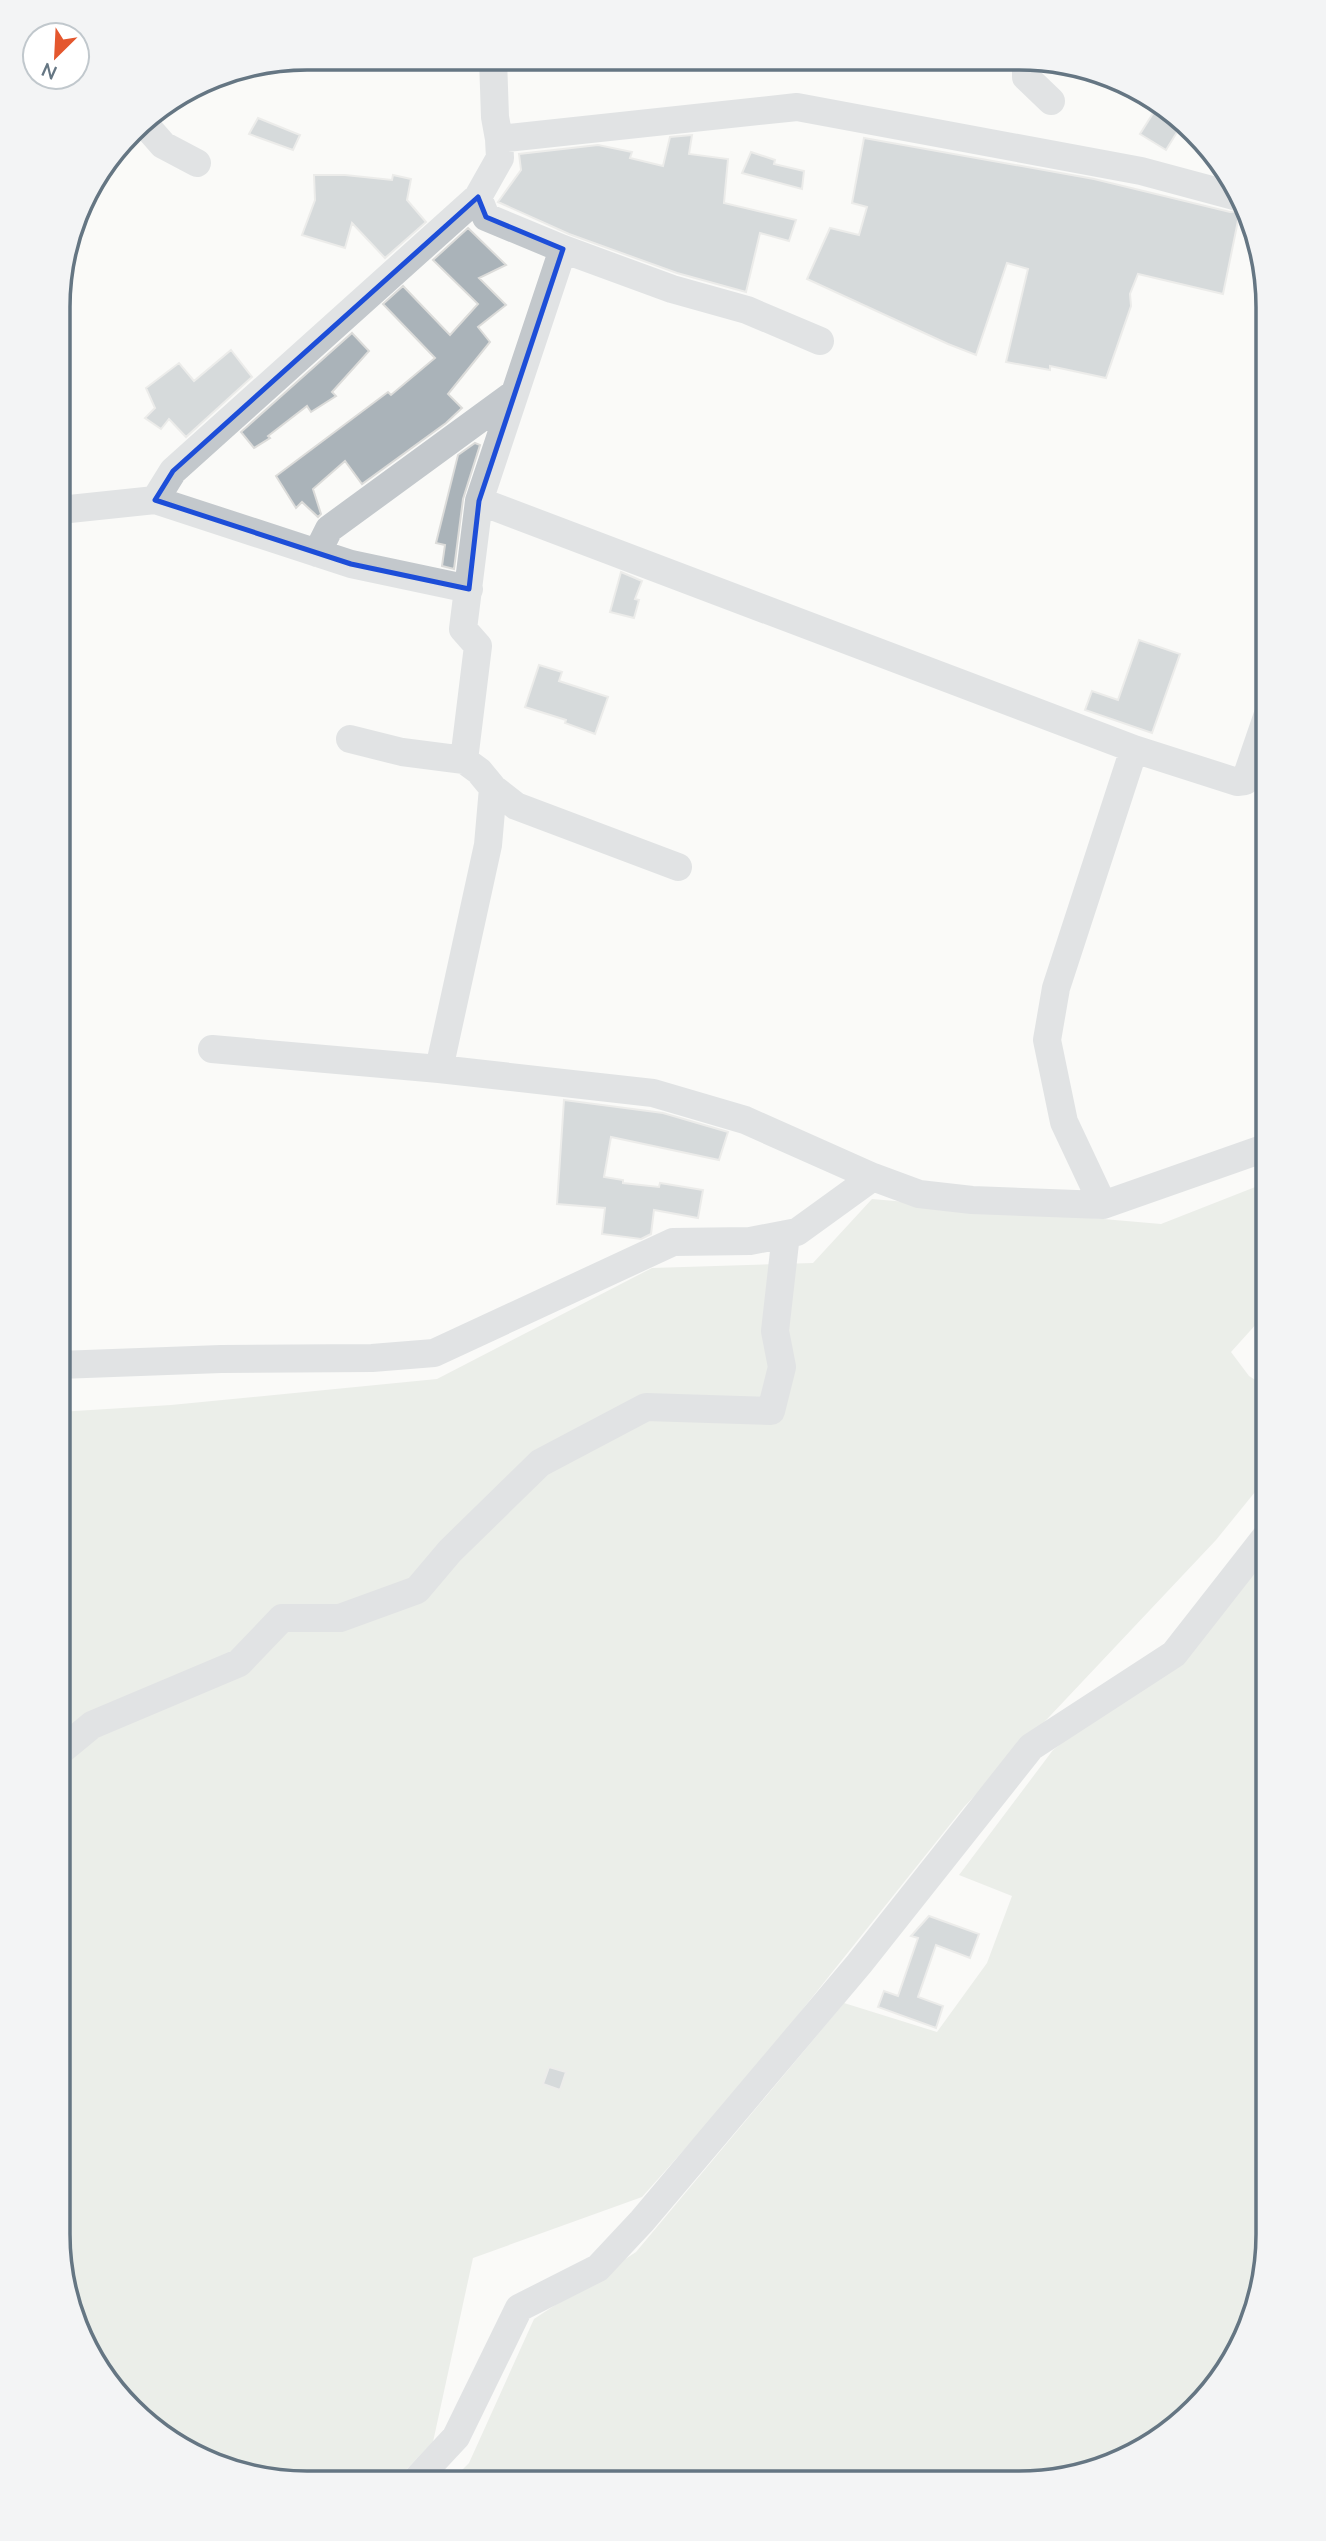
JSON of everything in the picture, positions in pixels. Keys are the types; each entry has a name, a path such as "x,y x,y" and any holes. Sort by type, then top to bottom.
{"street":[{"path":"155,500 173,471 478,197 500,158 495,117 494,70"},
{"path":"1026,70 1026,77 1051,101"},
{"path":"499,139 797,107 1141,171 1227,194"},
{"path":"150,130 163,145 197,163"},
{"path":"478,197 486,217 672,289 747,310 820,341"},
{"path":"464,760 478,646 463,629 479,501 563,249"},
{"path":"317,553 329,529 412,471 515,393"},
{"path":"70,509 155,500 351,565 469,589"},
{"path":"479,501 1134,749 1237,782 1245,781 1256,750"},
{"path":"350,739 402,752 464,760 516,806 678,867"},
{"path":"1103,1205 1064,1122 1047,1040 1056,988 1134,749"},
{"path":"439,1069 488,845 493,788"},
{"path":"212,1049 439,1069 653,1093 745,1121 873,1177 919,1194 972,1200 1103,1205 1256,1151"},
{"path":"70,1365 208,1359 372,1358 434,1353 673,1242 750,1241 797,1232 873,1177"},
{"path":"70,1743 92,1725 239,1663 282,1618 340,1618 417,1590 450,1551 540,1463 646,1407 772,1411 782,1367 775,1331 786,1234"},
{"path":"425,2471 456,2437 519,2308 598,2268 642,2221 859,1964 1031,1747 1174,1654 1255,1550"}],"highlighted area":[{"path":"478,197 486,217 563,249 479,501 469,589 351,564 155,500 173,471"}],"shaded area":[{"path":"1256,1187 1255,1325 1231,1352 1249,1376 1255,1380 1255,1492 1216,1540 964,1807 747,2079 642,2197 473,2258 433,2442 405,2471 307,2471 246,2463 216,2453 189,2439 151,2412 110,2366 94,2339 83,2310 72,2265 70,1411 171,1405 437,1379 652,1268 813,1263 872,1199 1161,1224"},
{"path":"1255,1568 1254,2265 1238,2325 1207,2378 1187,2402 1163,2422 1124,2447 1080,2463 1050,2469 461,2471 469,2463 534,2319 636,2252 844,2003 937,2032 987,1963 1012,1896 959,1875 1053,1750 1177,1652"}],"building":[{"path":"1154,112 1177,131 1166,150 1140,134"},
{"path":"258,118 300,135 293,150 249,134"},
{"path":"692,135 689,154 728,159 724,203 796,220 789,241 760,233 746,292 677,273 569,234 498,202 521,170 519,154 598,145 632,152 630,158 663,166 670,137"},
{"path":"864,138 1094,179 1236,211 1238,219 1223,294 1138,274 1130,294 1131,306 1106,378 1050,366 1050,370 1006,362 1028,269 1007,263 976,355 807,279 830,228 859,235 867,207 852,203"},
{"path":"751,152 775,160 774,164 804,171 802,189 742,173"},
{"path":"314,175 392,180 393,175 411,179 407,200 426,222 385,258 352,223 345,248 302,235 315,200"},
{"path":"468,228 506,265 479,278 506,305 478,327 490,342 448,394 462,408 446,423 362,484 345,461 313,489 321,514 318,517 302,502 296,508 276,476 388,392 391,395 435,358 383,304 403,286 450,335 478,304 433,260"},
{"path":"352,333 369,351 332,392 336,396 311,412 307,406 254,448 241,432"},
{"path":"231,350 252,377 186,437 169,419 161,429 145,418 155,408 146,388 179,363 194,381"},
{"path":"475,443 480,445 463,499 454,569 442,566 445,545 436,543 458,455"},
{"path":"621,572 642,581 635,599 639,600 634,618 610,612"},
{"path":"1139,640 1180,654 1152,733 1085,710 1092,691 1118,700"},
{"path":"539,665 562,672 559,681 608,697 595,734 565,723 566,720 525,707"},
{"path":"564,1100 663,1113 728,1132 719,1160 611,1137 604,1177 623,1180 623,1183 659,1187 660,1183 703,1190 698,1218 654,1210 651,1234 641,1239 602,1234 605,1208 557,1204"},
{"path":"929,1916 979,1934 970,1958 936,1945 918,1997 943,2006 936,2028 878,2007 884,1991 898,1996 918,1938 911,1936"},
{"path":"549,2067 566,2072 560,2090 543,2084"}]}
